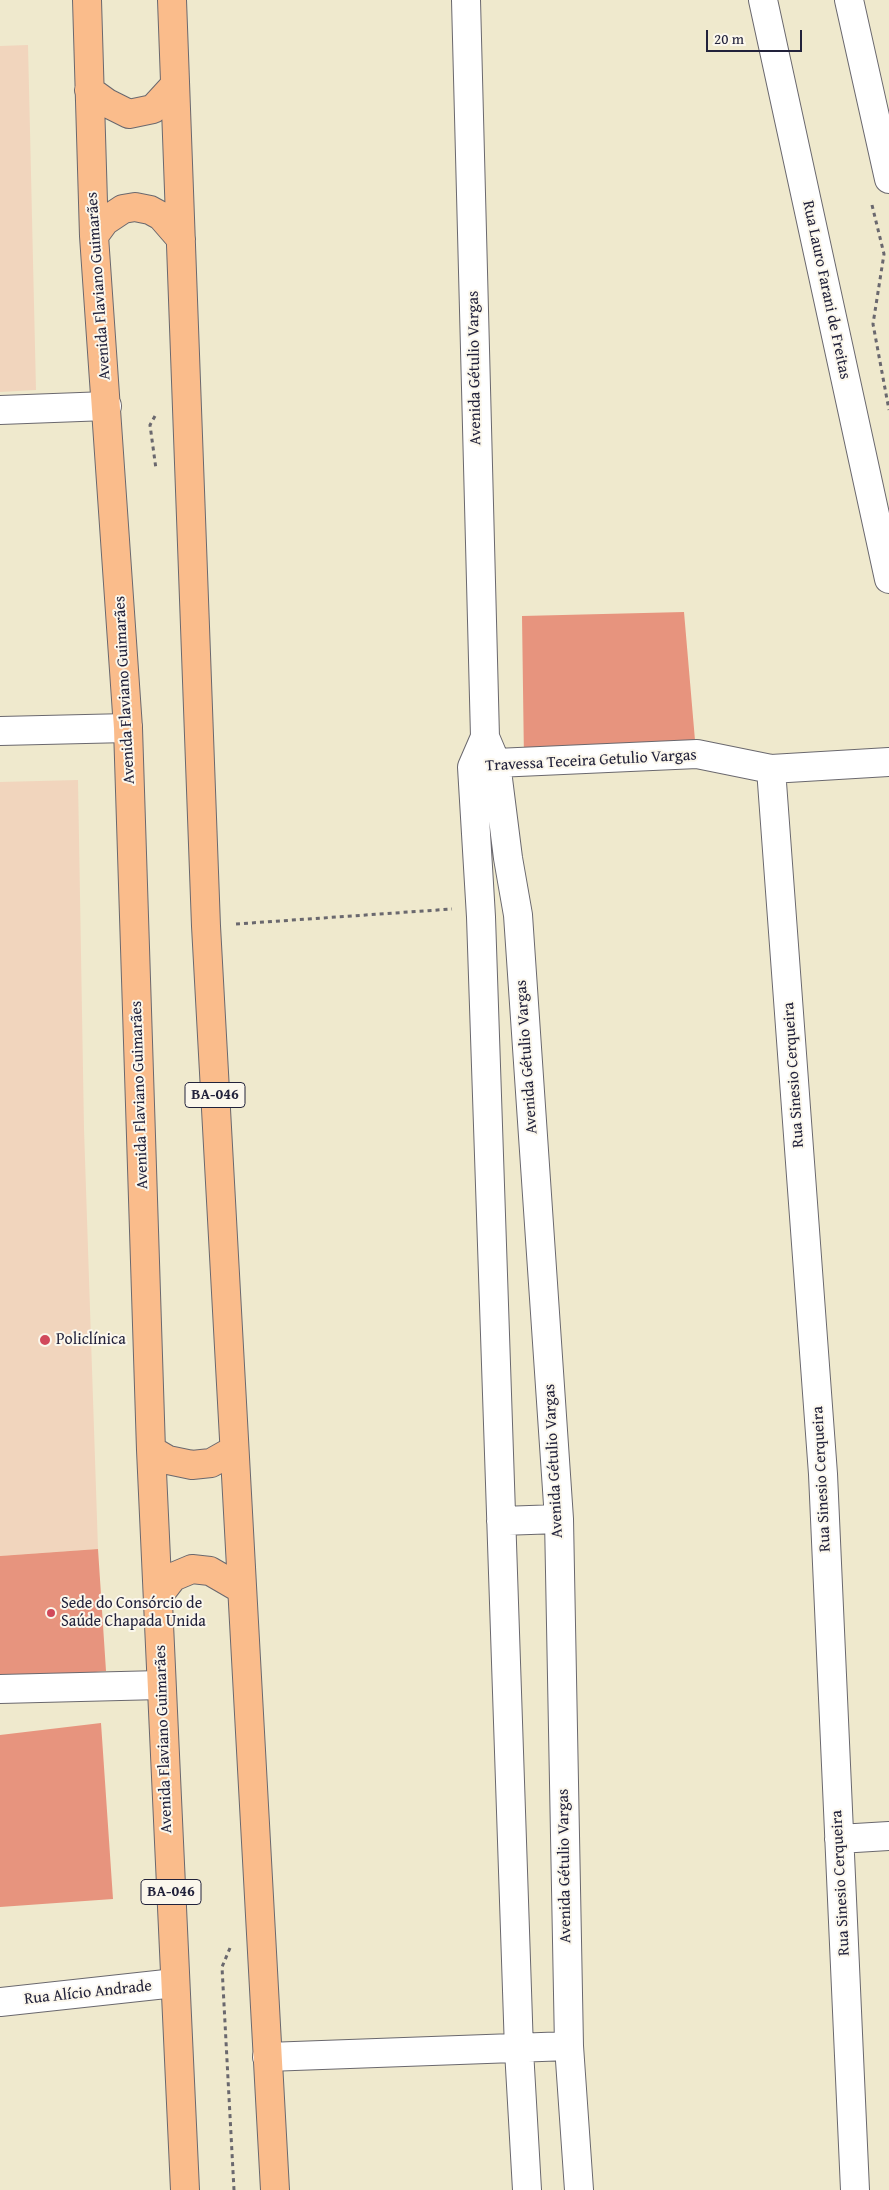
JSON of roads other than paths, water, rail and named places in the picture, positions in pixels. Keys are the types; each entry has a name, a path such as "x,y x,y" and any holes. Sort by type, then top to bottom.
{"main road":[{"name":"Avenida Flaviano Guimarães","path":"87,0 94,236 128,728 151,1450 185,2190"},
{"name":"BA-046","path":"172,0 206,926 274,2190"},
{"path":"89,90 107,103 129,114 153,109 175,85"},
{"path":"94,236 105,221 123,210 135,207 150,210 161,216 181,239"},
{"path":"151,1450 168,1460 192,1465 211,1464 234,1450"},
{"path":"159,1594 173,1578 192,1569 210,1571 241,1589"}],"street":[{"name":"Avenida Gétulio Vargas","path":"466,0 485,737 480,912 519,2050 527,2190"},
{"name":"Rua Lauro Farani de Freitas","path":"763,0 889,579"},
{"path":"849,0 880,188"},
{"path":"0,410 107,406"},
{"path":"0,731 128,728"},
{"name":"Travessa Teceira Getulio Vargas","path":"484,765 697,754 771,769 889,762"},
{"name":"Avenida Gétulio Vargas","path":"484,765 518,915 559,1519 568,2046 579,2190"},
{"name":"Rua Sinesio Cerqueira","path":"771,769 822,1464 855,2190"},
{"path":"480,912 518,915"},
{"path":"501,1521 559,1519"},
{"path":"0,1689 161,1685"},
{"path":"839,1839 889,1836"},
{"name":"Rua Alício Andrade","path":"0,2002 175,1983"},
{"path":"267,2057 519,2050 568,2046"}],"place":[{"name":"Policlínica","path":"45,1340"},
{"name":"Sede do Consórcio de Saúde Chapada Unida","path":"51,1613"}]}
